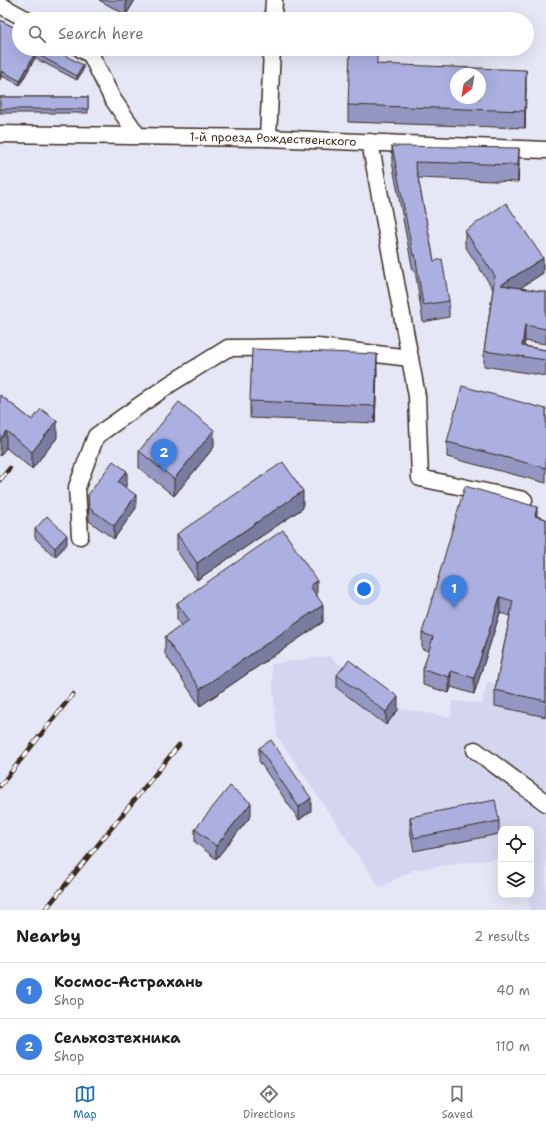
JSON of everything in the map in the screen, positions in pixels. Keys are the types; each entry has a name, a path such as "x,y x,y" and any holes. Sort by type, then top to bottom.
{"street":[{"path":"273,12 274,0"},
{"path":"0,5 13,12"},
{"path":"91,56 112,98 138,136"},
{"path":"268,138 272,56"},
{"name":"1-й проезд Рождественского","path":"0,134 268,138 546,150"},
{"path":"370,142 417,396 420,478 524,500"},
{"path":"80,536 77,487 96,436 170,384 228,348 318,347 410,358"},
{"path":"475,750 546,802"}],"shaded area":[{"path":"329,656 398,708 450,717 453,701 482,704 487,682 546,695 546,910 530,910 528,898 534,898 534,826 498,826 498,858 413,870 380,888 277,736 271,664"}],"building":[{"path":"0,20 12,26 12,56 33,56 20,81 2,71 0,76"},
{"path":"40,56 66,56 83,65 77,76"},
{"path":"350,56 377,56 377,64 476,68 450,68 450,104 486,104 486,68 526,70 525,111 348,105"},
{"path":"0,97 88,97 88,109 0,109"},
{"path":"392,146 519,148 518,165 415,162 434,261 442,259 449,301 423,305 415,254 413,255"},
{"path":"506,203 543,258 501,285 546,292 546,329 525,325 522,346 546,350 546,360 484,351 495,276 465,231"},
{"path":"252,349 377,354 375,406 250,401"},
{"path":"462,386 546,409 546,468 447,442"},
{"path":"0,395 32,420 41,409 57,421 32,452 6,431 0,440"},
{"path":"179,402 214,430 174,479 139,451"},
{"path":"113,461 127,471 118,482 136,495 114,526 89,508 88,495"},
{"path":"283,462 303,491 197,563 177,534"},
{"path":"465,486 537,507 535,516 546,519 546,701 495,690 513,601 500,597 474,678 451,671 449,677 423,669 433,637 422,633"},
{"path":"47,516 67,535 55,548 35,529"},
{"path":"283,530 317,581 310,586 323,605 200,689 165,637 189,620 177,603"},
{"path":"349,660 398,697 386,712 337,675"},
{"path":"271,740 311,798 299,807 259,748"},
{"path":"230,786 251,803 216,846 195,829"},
{"path":"495,800 499,821 414,838 410,817"}],"railway":[{"path":"0,480 10,468"},
{"path":"0,786 73,694"},
{"path":"45,910 179,745"}],"place":[{"name":"Сельхозтехника","path":"164,472"},
{"name":"Космос-Астрахань","path":"454,608"}]}
